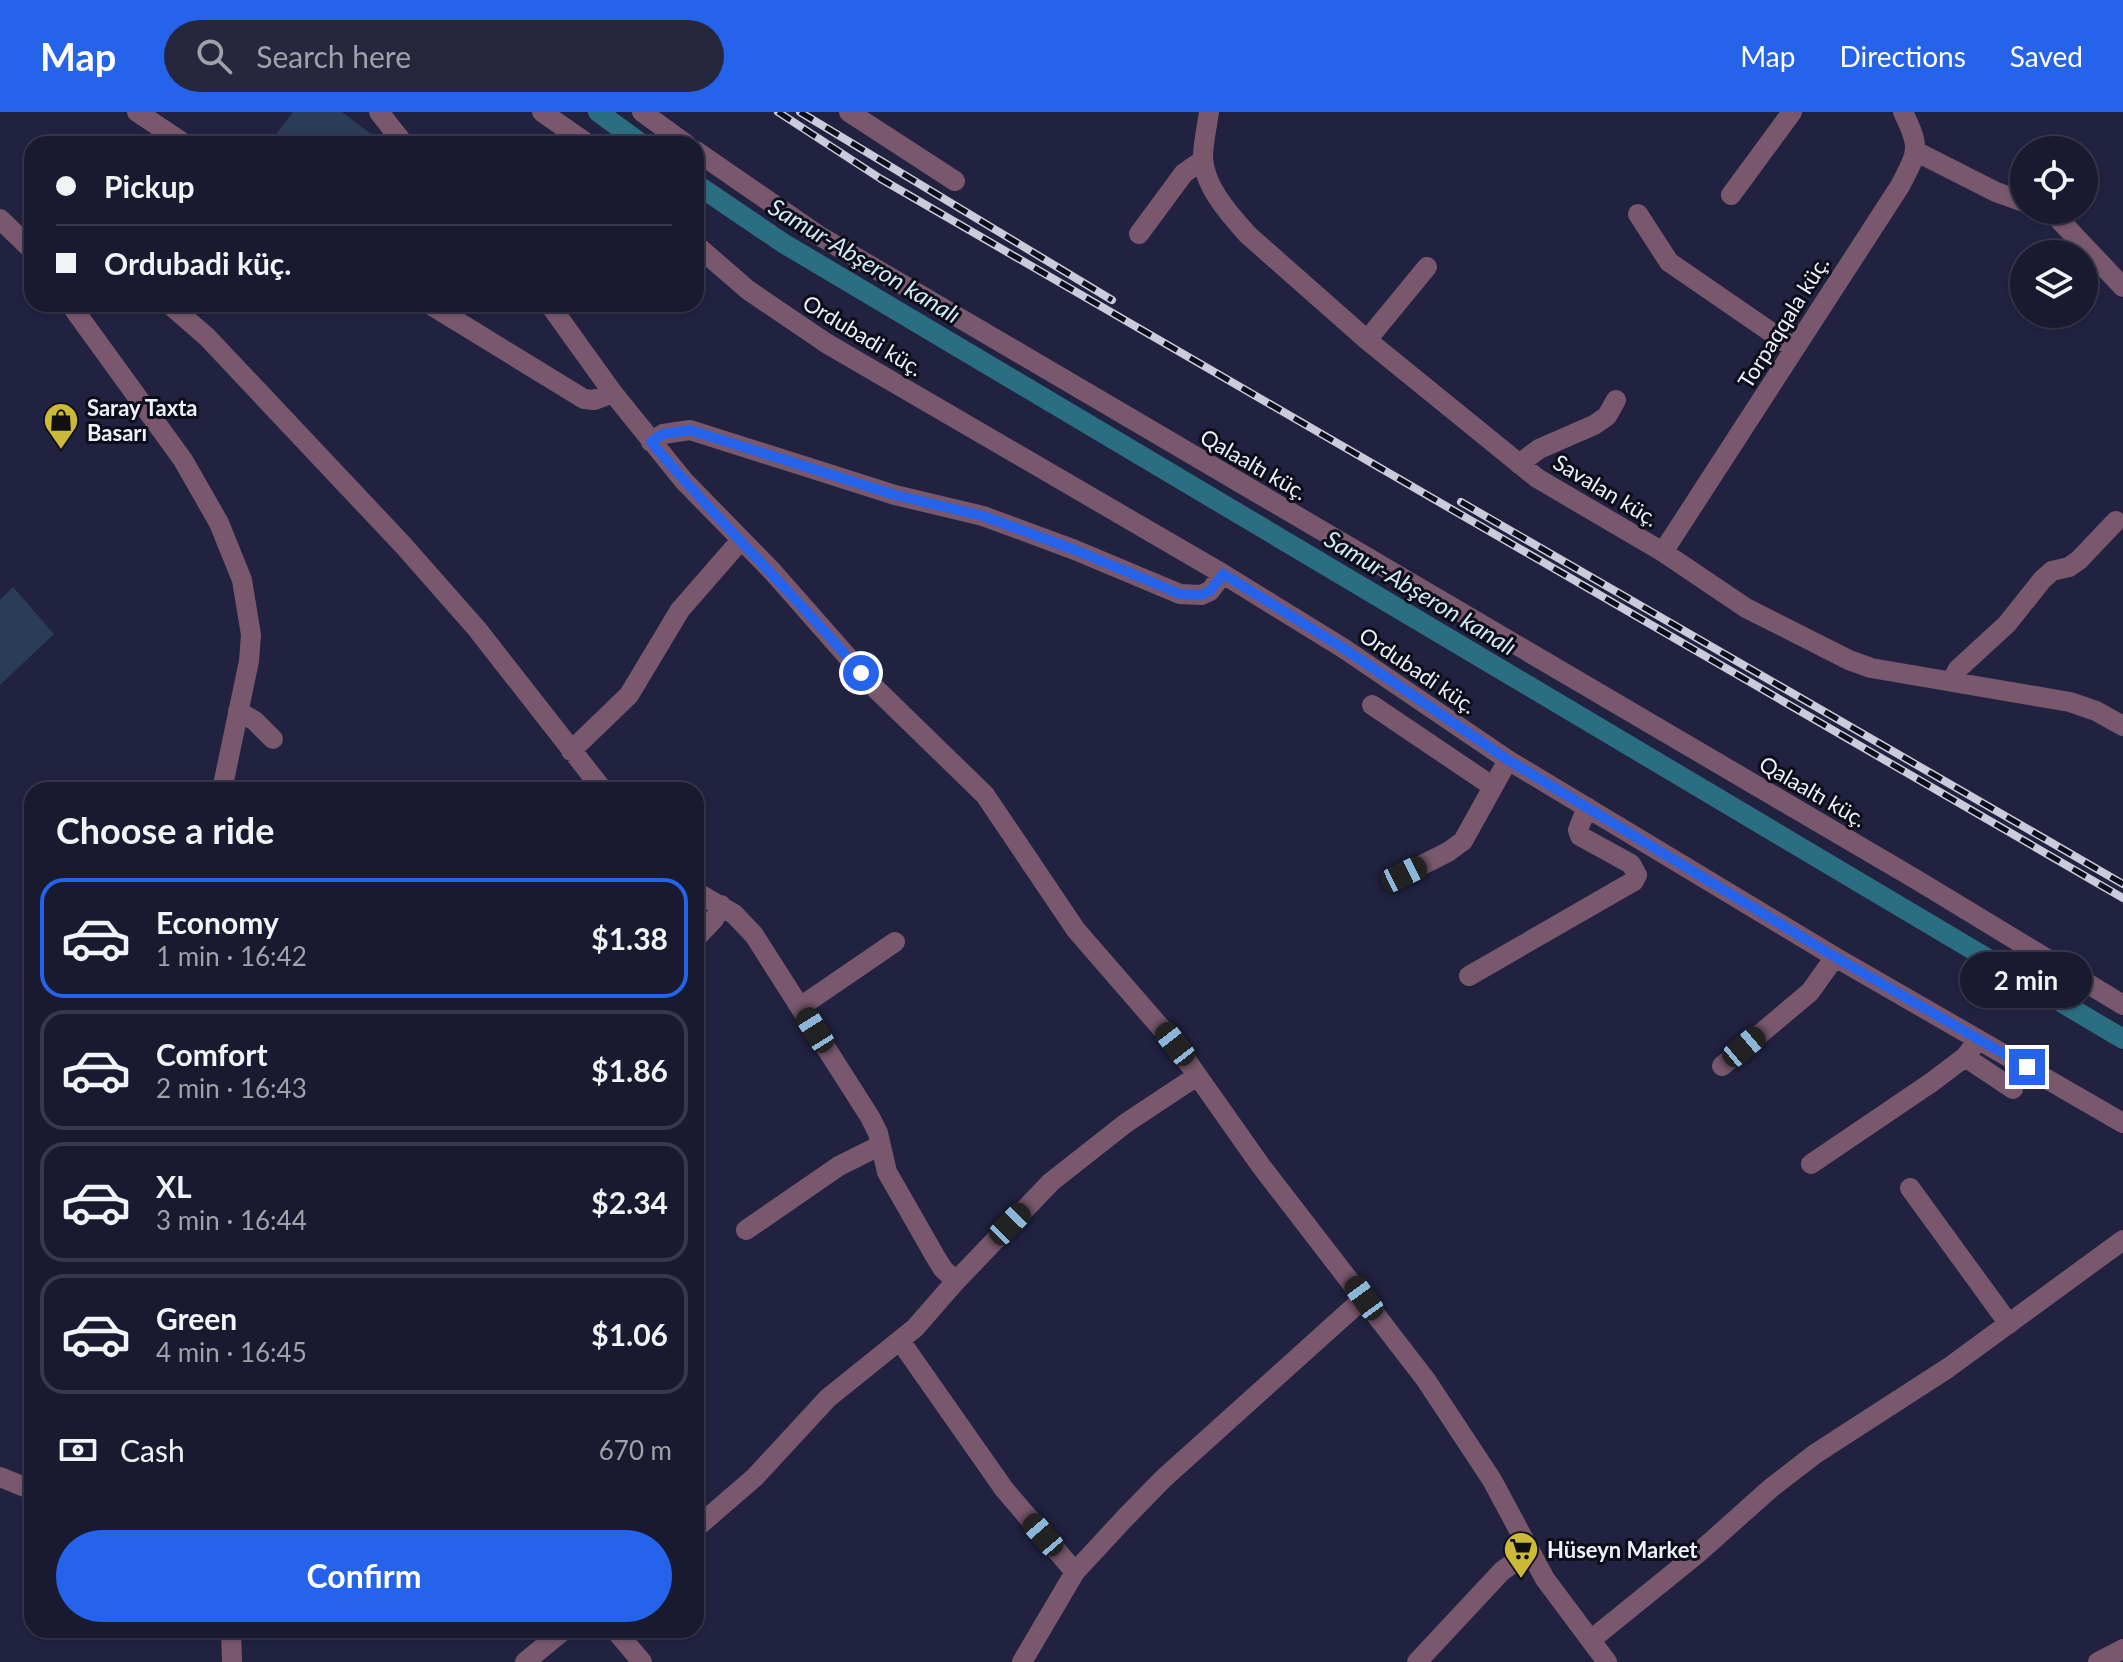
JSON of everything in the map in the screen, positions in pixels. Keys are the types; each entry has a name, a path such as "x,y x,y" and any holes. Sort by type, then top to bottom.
{"street":[{"path":"137,112 173,136"},
{"path":"379,112 398,136"},
{"path":"542,112 576,136"},
{"path":"642,112 675,136"},
{"path":"849,112 955,181"},
{"name":"Savalan küç.","path":"1209,112 1203,160 1218,197 1239,226 1367,340 1519,464 1663,552 1746,608 1849,660 1871,668 2070,702 2096,711 2123,726"},
{"path":"1731,195 1792,112"},
{"path":"1903,112 1914,136 1917,152 2010,197"},
{"name":"Torpaqqala küç.","path":"1663,552 1900,186 1917,152"},
{"name":"Qalaaltı küç.","path":"704,156 831,243 1917,880 2123,1005"},
{"path":"1139,234 1184,173 1203,160"},
{"path":"1638,214 1669,262 1794,348"},
{"path":"2063,224 2123,287"},
{"name":"Ordubadi küç.","path":"704,252 748,290 826,343 1223,574 1343,648 1508,760 1835,957 2123,1123"},
{"path":"1367,340 1427,267"},
{"path":"76,312 183,460 232,551 242,580 251,635 249,661 224,782"},
{"path":"188,312 477,629 596,782"},
{"path":"442,312 584,399 594,400 613,393"},
{"path":"555,312 651,442 710,510 876,689 985,795 1076,930 1154,1017 1261,1166 1364,1298 1465,1437 1492,1480 1545,1579 1607,1662"},
{"path":"1519,464 1539,449 1594,425 1607,416 1616,400"},
{"path":"651,442 663,434 690,430 895,495 983,516 1180,594 1201,595 1210,591 1223,574"},
{"path":"1952,680 1958,669 2007,624 2042,580 2052,571 2069,567 2079,560 2116,521"},
{"path":"571,751 629,695 680,610 741,540"},
{"path":"1372,705 1492,786"},
{"path":"238,711 255,721 273,739"},
{"path":"1404,874 1463,841 1508,760"},
{"path":"1469,976 1634,881 1637,875 1631,864 1580,836 1578,830 1587,807"},
{"path":"704,896 734,914 754,935 870,1117 878,1133 887,1172 943,1269 956,1281"},
{"path":"704,930 721,905"},
{"path":"800,1007 895,942"},
{"path":"1722,1066 1810,992 1835,957"},
{"path":"1811,1164 1965,1057 1978,1040"},
{"path":"1965,1057 2013,1089"},
{"path":"704,1521 755,1477 828,1398 901,1342 1051,1182 1126,1123 1197,1076"},
{"path":"746,1230 839,1166 879,1146"},
{"path":"1910,1188 2009,1324"},
{"path":"1592,1639 1815,1454 1948,1368 2123,1240"},
{"path":"1022,1662 1075,1572 1163,1479 1364,1298"},
{"path":"901,1342 1004,1489 1075,1572"},
{"path":"0,1477 24,1487"},
{"path":"1417,1662 1502,1571 1529,1552"},
{"path":"231,1638 232,1662"},
{"path":"525,1662 554,1638"},
{"path":"622,1638 642,1662"},
{"path":"2098,1662 2123,1649"}],"building":[{"path":"293,112 342,112 371,134 369,136 275,136"},
{"path":"13,587 54,634 0,685 0,600"}],"waterway":[{"name":"Samur-Abşeron kanalı","path":"598,112 631,136"},
{"name":"Samur-Abşeron kanalı","path":"704,189 783,243 2123,1039"}],"railway":[{"path":"778,112 881,179 2123,898"},
{"path":"800,112 1112,300"},
{"path":"1461,502 2123,884"}],"place":[{"name":"Saray Taxta Basarı","path":"61,451"},
{"name":"Hüseyn Market","path":"1521,1580"}],"route":[{"path":"861,673 772,571 710,510 651,442 663,434 690,430 895,495 983,516 1180,594 1201,595 1210,591 1223,574 1343,648 1508,760 1835,957 2027,1067"}]}
